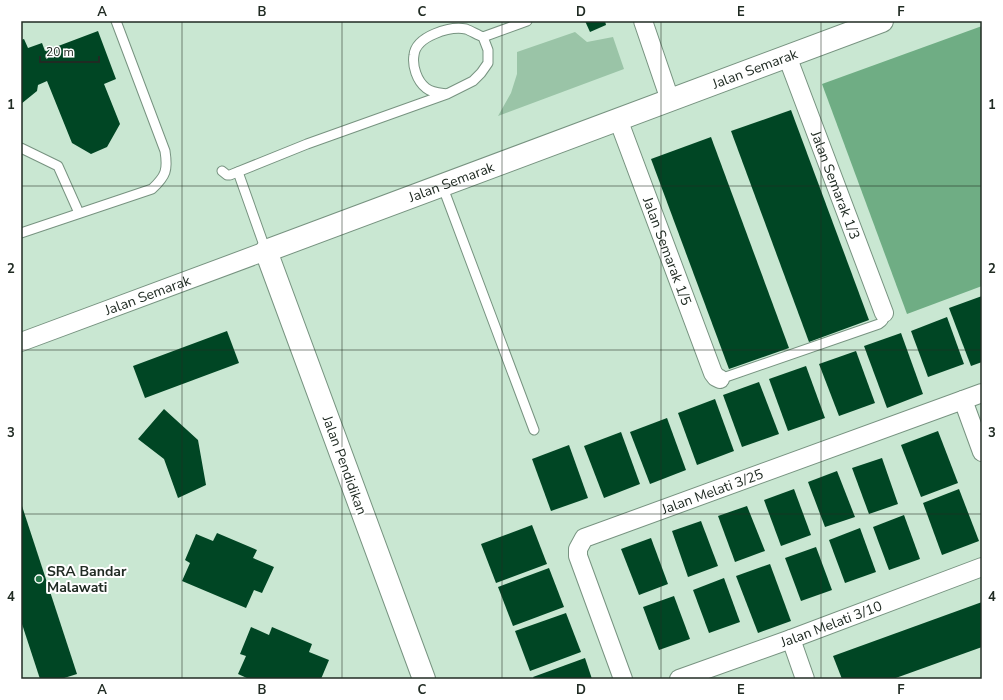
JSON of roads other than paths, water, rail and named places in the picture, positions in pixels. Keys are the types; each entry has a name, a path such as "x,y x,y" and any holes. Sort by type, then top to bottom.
{"street":[{"path":"643,21 670,100"},
{"name":"Jalan Semarak","path":"21,342 882,21"},
{"name":"Jalan Semarak 1/3","path":"787,56 884,313"},
{"name":"Jalan Semarak 1/5","path":"618,119 713,373 720,379"},
{"name":"Jalan Pendidikan","path":"266,251 424,679"},
{"name":"Jalan Melati 3/25","path":"623,679 578,556 578,549 584,538 982,393"},
{"path":"962,400 982,452"},
{"name":"Jalan Melati 3/10","path":"679,679 791,639 982,567"},
{"path":"791,639 805,679"}],"lane":[{"path":"21,233 152,189 162,180 167,164 165,151 116,21"},
{"path":"447,94 436,93 426,88 415,73 414,54 421,42 434,34 450,29 466,30 483,37 528,21"},
{"path":"222,171 227,175 238,172 307,144 447,94 473,81 481,73 488,62 488,50 483,37"},
{"path":"21,148 58,166 79,213"},
{"path":"238,172 266,251"},
{"path":"442,185 534,430"},
{"path":"720,379 879,324 885,318 884,313"}],"place":[{"name":"SRA Bandar Malawati","path":"39,579"}]}
